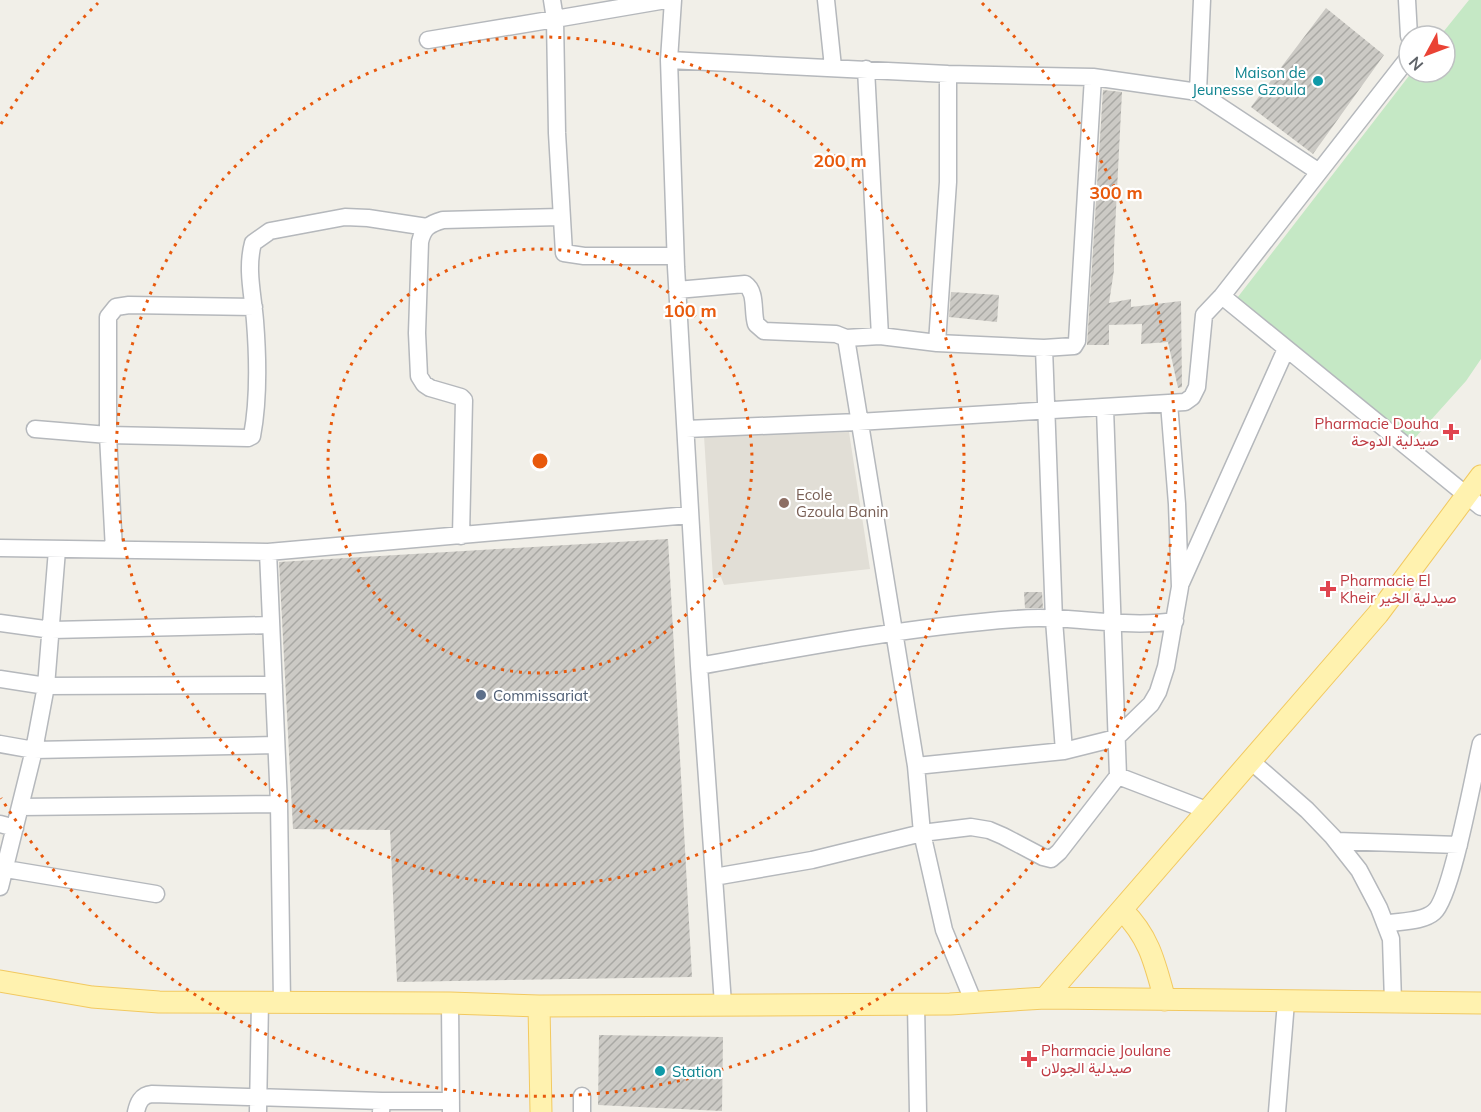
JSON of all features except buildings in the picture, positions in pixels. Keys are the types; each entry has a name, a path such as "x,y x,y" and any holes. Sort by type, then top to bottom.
{"main road":[{"path":"1045,998 1123,911 1474,502 1481,476"},
{"path":"1123,911 1145,938 1165,1000"},
{"path":"0,981 92,997 159,1002 271,1001 540,1006 916,1004 1045,998 1481,1003"},
{"path":"540,1006 541,1112"}],"street":[{"path":"552,0 555,19 562,250 566,254 675,256"},
{"path":"428,40 666,0"},
{"path":"673,0 669,60 675,256 689,515 723,1004"},
{"path":"826,0 833,67"},
{"path":"1197,92 1202,0"},
{"path":"1407,0 1408,24"},
{"path":"669,60 948,74 1093,77 1197,92 1319,172"},
{"path":"866,69 880,336"},
{"path":"686,429 858,422 1185,402 1192,397 1197,387 1204,315 1222,296 1397,72"},
{"path":"937,343 948,182 948,74"},
{"path":"677,290 745,284 751,290 755,320 761,330 836,334 846,338 880,336 937,343 1044,348 1073,347 1077,341 1093,77"},
{"path":"35,429 108,435 248,438 252,436 257,410 254,307 249,259 253,243 270,231 345,217 427,227"},
{"path":"461,536 464,400 461,397 430,388 419,376 417,333 422,234 432,223 443,220 561,217"},
{"path":"1222,296 1474,502"},
{"path":"114,550 108,435 108,317 116,307 129,305 254,307"},
{"path":"846,338 916,766 922,833 944,930 974,1003"},
{"path":"1044,348 1054,620 1064,751"},
{"path":"1180,587 1286,349"},
{"path":"916,766 1064,751 1116,738 1145,711 1158,692 1166,667 1180,587 1169,403"},
{"path":"714,877 812,860 922,833 971,827 989,830 1052,859 1059,852 1118,776 1105,408"},
{"path":"0,548 268,552 689,515"},
{"path":"57,550 46,686 20,807 8,826 2,881 156,894"},
{"path":"258,1105 271,1001 279,804 268,552"},
{"path":"699,666 894,632 1018,618 1112,623 1175,621"},
{"path":"0,623 52,630 271,625"},
{"path":"0,679 46,686 274,685"},
{"path":"1385,924 1426,917 1436,911 1441,904 1459,845 1481,743"},
{"path":"0,744 34,750 276,745"},
{"path":"1251,762 1307,810 1359,870 1391,939 1393,1002"},
{"path":"1118,776 1209,811"},
{"path":"20,807 279,804"},
{"path":"1336,841 1459,845"},
{"path":"1277,1112 1286,1002"},
{"path":"136,1112 141,1098 146,1095 258,1105 451,1107 450,1003"},
{"path":"916,1004 918,1112"}],"shaded area":[{"name":"Ecole Gzoula Banin","path":"849,432 870,569 724,585 721,577 713,579 704,436"}],"green space":[{"path":"1469,0 1481,0 1481,359 1466,381 1413,440 1234,302 1403,84 1457,84 1457,24 1450,24"}],"place":[{"name":"Maison de Jeunesse Gzoula","path":"1318,81"},
{"name":"Pharmacie Douha صيدلية الدوحة","path":"1451,432"},
{"name":"Ecole Gzoula Banin","path":"784,503"},
{"name":"Pharmacie El Kheir صيدلية الخير","path":"1328,589"},
{"name":"Commissariat","path":"481,695"},
{"name":"Pharmacie Joulane صيدلية الجولان","path":"1029,1059"},
{"name":"Station","path":"660,1071"}]}
